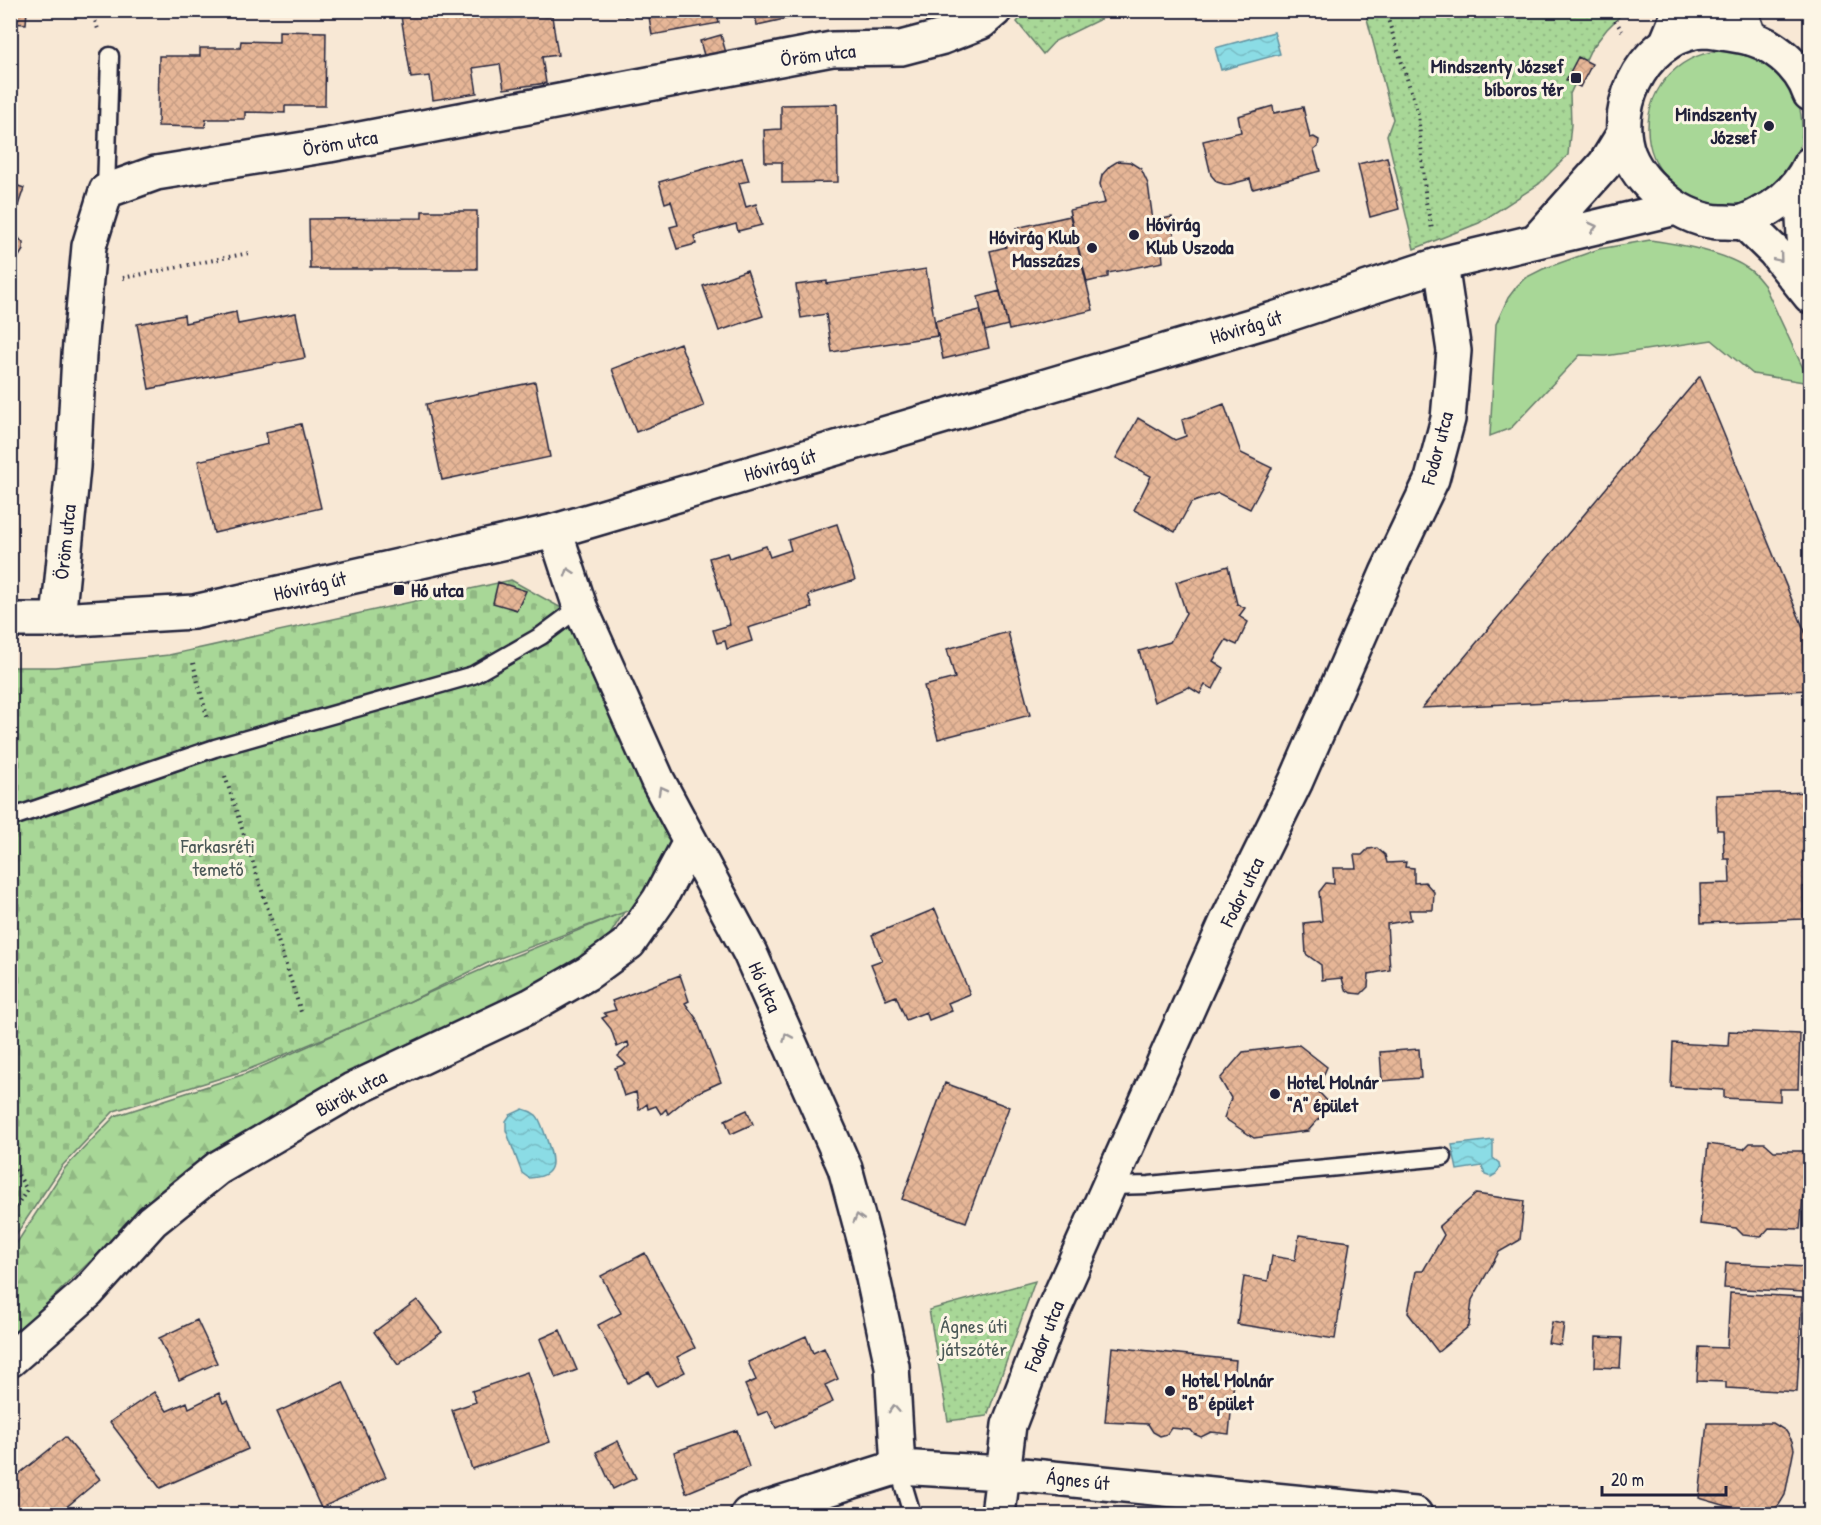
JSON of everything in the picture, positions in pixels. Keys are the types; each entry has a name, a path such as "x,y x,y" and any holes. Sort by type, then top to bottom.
{"street":[{"name":"Öröm utca","path":"58,620 73,467 84,286 89,246 106,191 156,173 329,145 832,49 901,48 943,38 981,22 995,10"},
{"path":"1666,44 1680,10"},
{"path":"1806,173 1775,207 1744,222 1721,223 1699,218 1676,208 1653,189 1638,173 1629,153 1624,133 1629,95 1644,64 1666,44 1687,35 1745,24 1796,69 1810,94"},
{"path":"1536,241 1605,164 1624,133"},
{"path":"1806,173 1804,236 1810,296"},
{"name":"Hóvirág út","path":"10,620 58,620 194,612 555,531 1277,318 1441,264 1676,208"},
{"path":"1744,222 1774,251 1810,296"},
{"name":"Fodor utca","path":"998,1515 1009,1425 1050,1318 1227,921 1296,781 1387,573 1432,478 1448,419 1454,351 1441,264"},
{"name":"Hó utca","path":"555,531 580,607 658,781 750,953 845,1168 867,1250 892,1366 898,1467"},
{"name":"Bürök utca","path":"10,1360 88,1292 152,1221 219,1168 352,1090 530,1006 588,973 629,943 659,900 690,842"},
{"name":"Ágnes út","path":"748,1515 898,1467 1002,1473 1414,1515"}],"lane":[{"path":"106,191 110,56"},
{"path":"10,818 215,748 473,675 541,636 580,607"},
{"path":"1110,1186 1149,1185 1443,1157"},
{"path":"898,1467 912,1515"}],"path":[{"path":"1385,10 1418,113 1425,202 1441,264"},
{"path":"84,286 249,254"},
{"path":"193,663 215,748 302,1015"},
{"path":"10,1159 27,1190 10,1217"}],"green space":[{"path":"1027,11 1117,11 1055,41 1043,54 1017,22"},
{"path":"1365,11 1625,11 1590,51 1570,94 1571,124 1568,155 1539,184 1479,223 1414,249 1387,135 1393,119"},
{"path":"1725,51 1740,52 1754,57 1768,64 1779,74 1789,85 1796,99 1801,113 1801,143 1796,157 1789,171 1779,182 1768,192 1754,199 1740,204 1725,205 1710,204 1696,199 1682,192 1671,182 1661,171 1654,157 1649,143 1648,128 1649,113 1654,99 1661,85 1671,74 1682,64 1696,57 1710,52"},
{"path":"1650,240 1687,246 1726,257 1752,272 1764,285 1810,383 1753,374 1712,340 1605,356 1580,355 1511,428 1490,436 1496,324 1508,298 1517,286 1525,278 1543,269 1599,249"},
{"name":"Farkasréti temető","path":"511,580 583,620 687,846 649,903 492,961 390,1011 247,1070 114,1111 62,1166 11,1242 11,667 55,667 169,655"},
{"path":"624,912 598,954 213,1162 107,1245 11,1338 11,1252 65,1168 115,1116 245,1074 492,965"},
{"name":"Ágnes úti játszótér","path":"1035,1281 987,1416 948,1421 929,1310"}],"water":[{"path":"1274,32 1280,54 1221,70 1215,48"},
{"path":"523,1109 538,1117 551,1152 550,1170 539,1177 529,1178 522,1173 506,1130 506,1121 510,1115"},
{"path":"1493,1140 1493,1158 1499,1163 1500,1168 1496,1174 1491,1177 1485,1175 1482,1166 1457,1170 1452,1145"}],"building":[{"path":"10,10 27,10 26,24 10,23"},
{"path":"400,10 551,10 558,55 542,57 546,83 504,89 500,64 473,68 477,93 433,100 430,76 411,78"},
{"path":"624,10 717,10 719,23 652,35 648,11 625,16"},
{"path":"754,10 825,10 757,25"},
{"path":"279,31 326,32 325,106 285,106 285,113 245,112 245,119 206,119 205,127 158,126 159,56 200,56 200,48 240,48 241,41 279,42"},
{"path":"721,35 728,60 707,66 700,41"},
{"path":"1578,57 1592,64 1580,87 1566,80"},
{"path":"837,104 838,182 782,183 782,162 765,162 764,130 781,129 781,105"},
{"path":"1273,106 1274,113 1303,107 1310,138 1314,137 1319,140 1318,147 1314,150 1320,171 1253,189 1250,179 1227,185 1217,182 1211,175 1203,141 1241,132 1238,116"},
{"path":"1387,157 1399,209 1370,217 1358,164"},
{"path":"742,158 749,181 739,183 746,207 756,204 762,225 738,231 736,224 694,236 696,244 677,249 670,227 678,225 671,201 665,203 659,182"},
{"path":"1118,161 1130,162 1141,169 1148,184 1153,221 1172,217 1175,246 1162,250 1163,262 1108,273 1108,277 1087,282 1069,210 1105,203 1100,184 1102,175"},
{"path":"10,183 24,188 10,229"},
{"path":"422,211 477,211 477,269 310,269 309,219 422,218"},
{"path":"1070,216 1093,310 1009,330 990,251 1006,247 1004,240 1018,236 1016,228"},
{"path":"10,232 23,243 23,250 18,258 13,260 10,260"},
{"path":"926,269 937,336 832,352 826,314 801,318 796,285 827,281 827,284"},
{"path":"747,270 763,316 719,331 703,286"},
{"path":"1000,291 1008,325 985,331 978,297"},
{"path":"980,310 989,348 943,359 935,321"},
{"path":"236,312 238,324 296,313 305,358 149,389 137,324 184,315 185,323"},
{"path":"680,343 704,406 636,432 612,369"},
{"path":"1700,376 1810,644 1810,690 1422,708"},
{"path":"535,382 550,457 442,480 426,404"},
{"path":"1224,404 1241,453 1272,468 1250,509 1218,493 1191,503 1175,532 1134,510 1151,476 1116,458 1138,418 1175,440 1186,436 1182,420"},
{"path":"301,424 321,508 214,533 198,461 268,444 266,432"},
{"path":"837,524 855,580 808,595 812,608 748,628 752,641 727,649 725,641 717,643 713,630 730,625 709,558 727,553 729,558 766,546 770,557 791,550 788,540"},
{"path":"1228,566 1237,604 1245,608 1239,616 1248,622 1237,645 1226,640 1213,661 1224,668 1213,689 1205,685 1200,694 1189,687 1154,702 1139,651 1170,642 1186,613 1176,582"},
{"path":"498,582 526,591 517,610 493,603"},
{"path":"1008,632 1030,715 938,739 924,686 955,678 947,649"},
{"path":"1810,792 1810,886 1803,887 1804,919 1701,923 1700,884 1730,883 1729,859 1724,859 1723,830 1717,830 1716,795"},
{"path":"1377,848 1385,855 1387,863 1406,862 1405,867 1414,868 1414,883 1425,882 1434,892 1433,910 1409,910 1411,920 1387,924 1390,970 1369,974 1368,987 1361,994 1351,993 1345,989 1342,978 1322,980 1321,965 1306,954 1304,923 1322,921 1319,892 1326,883 1334,884 1333,868 1356,868 1354,855 1362,855 1368,849"},
{"path":"935,909 970,994 948,1003 952,1011 929,1020 926,1012 906,1020 896,996 886,1000 871,964 882,960 872,935"},
{"path":"680,975 689,1001 685,1003 696,1018 721,1082 690,1096 668,1114 666,1109 661,1114 656,1106 648,1109 647,1104 639,1110 636,1092 624,1096 615,1068 626,1064 618,1056 629,1046 628,1042 617,1047 611,1029 602,1018 607,1016 604,1013 616,1010 612,1001"},
{"path":"1729,1031 1800,1034 1798,1089 1780,1089 1780,1101 1724,1098 1724,1090 1671,1087 1673,1043 1728,1046"},
{"name":"Hotel Molnár \"A\" épület","path":"1299,1045 1327,1067 1317,1090 1331,1105 1308,1131 1254,1138 1224,1118 1231,1098 1220,1079 1243,1052"},
{"path":"1419,1049 1421,1078 1382,1081 1380,1052"},
{"path":"945,1083 1009,1107 966,1222 902,1199"},
{"path":"747,1110 753,1124 731,1134 725,1120"},
{"path":"1750,1143 1765,1143 1774,1151 1807,1151 1800,1229 1769,1228 1761,1237 1743,1235 1736,1228 1700,1224 1708,1144 1744,1149"},
{"path":"1476,1194 1524,1201 1520,1240 1499,1252 1472,1300 1469,1326 1438,1352 1408,1313 1416,1271 1423,1271 1444,1235 1439,1226"},
{"path":"1299,1235 1350,1242 1335,1339 1237,1324 1244,1277 1268,1281 1272,1256 1295,1260"},
{"path":"645,1253 695,1348 677,1357 685,1372 657,1386 649,1372 628,1383 598,1325 621,1313 601,1276"},
{"path":"1726,1263 1806,1267 1804,1292 1724,1288"},
{"path":"1730,1293 1802,1297 1797,1392 1726,1388 1726,1382 1697,1381 1699,1347 1727,1348"},
{"path":"417,1300 442,1332 398,1365 374,1332"},
{"path":"197,1320 217,1363 179,1380 159,1338"},
{"path":"1552,1322 1564,1324 1561,1345 1548,1343"},
{"path":"560,1330 577,1370 556,1378 540,1339"},
{"path":"806,1336 813,1353 824,1348 838,1379 825,1385 833,1402 776,1428 768,1411 758,1415 745,1385 756,1380 748,1362"},
{"path":"1596,1337 1622,1338 1620,1368 1595,1367"},
{"name":"Hotel Molnár \"B\" épület","path":"1112,1347 1236,1360 1229,1434 1211,1432 1201,1437 1191,1430 1171,1428 1167,1434 1160,1436 1153,1432 1148,1424 1105,1422"},
{"path":"527,1372 550,1442 472,1469 452,1410 476,1402 472,1391"},
{"path":"343,1382 386,1477 321,1508 277,1412"},
{"path":"154,1392 167,1411 187,1402 189,1408 219,1393 223,1403 228,1401 248,1449 160,1488 110,1422"},
{"path":"1707,1423 1773,1423 1786,1431 1794,1449 1785,1495 1779,1505 1761,1514 1699,1498"},
{"path":"737,1430 749,1467 686,1493 674,1452"},
{"path":"65,1437 100,1479 58,1514 10,1514 10,1481"},
{"path":"618,1441 636,1478 613,1489 596,1452"}],"place":[{"name":"Mindszenty József bíboros tér","path":"1576,78"},
{"name":"Mindszenty József","path":"1769,126"},
{"name":"Hóvirág Klub Uszoda","path":"1134,235"},
{"name":"Hóvirág Klub Masszázs","path":"1092,248"},
{"name":"Hó utca","path":"399,590"},
{"name":"Hotel Molnár \"A\" épület","path":"1275,1094"},
{"name":"Hotel Molnár \"B\" épület","path":"1170,1391"}]}
